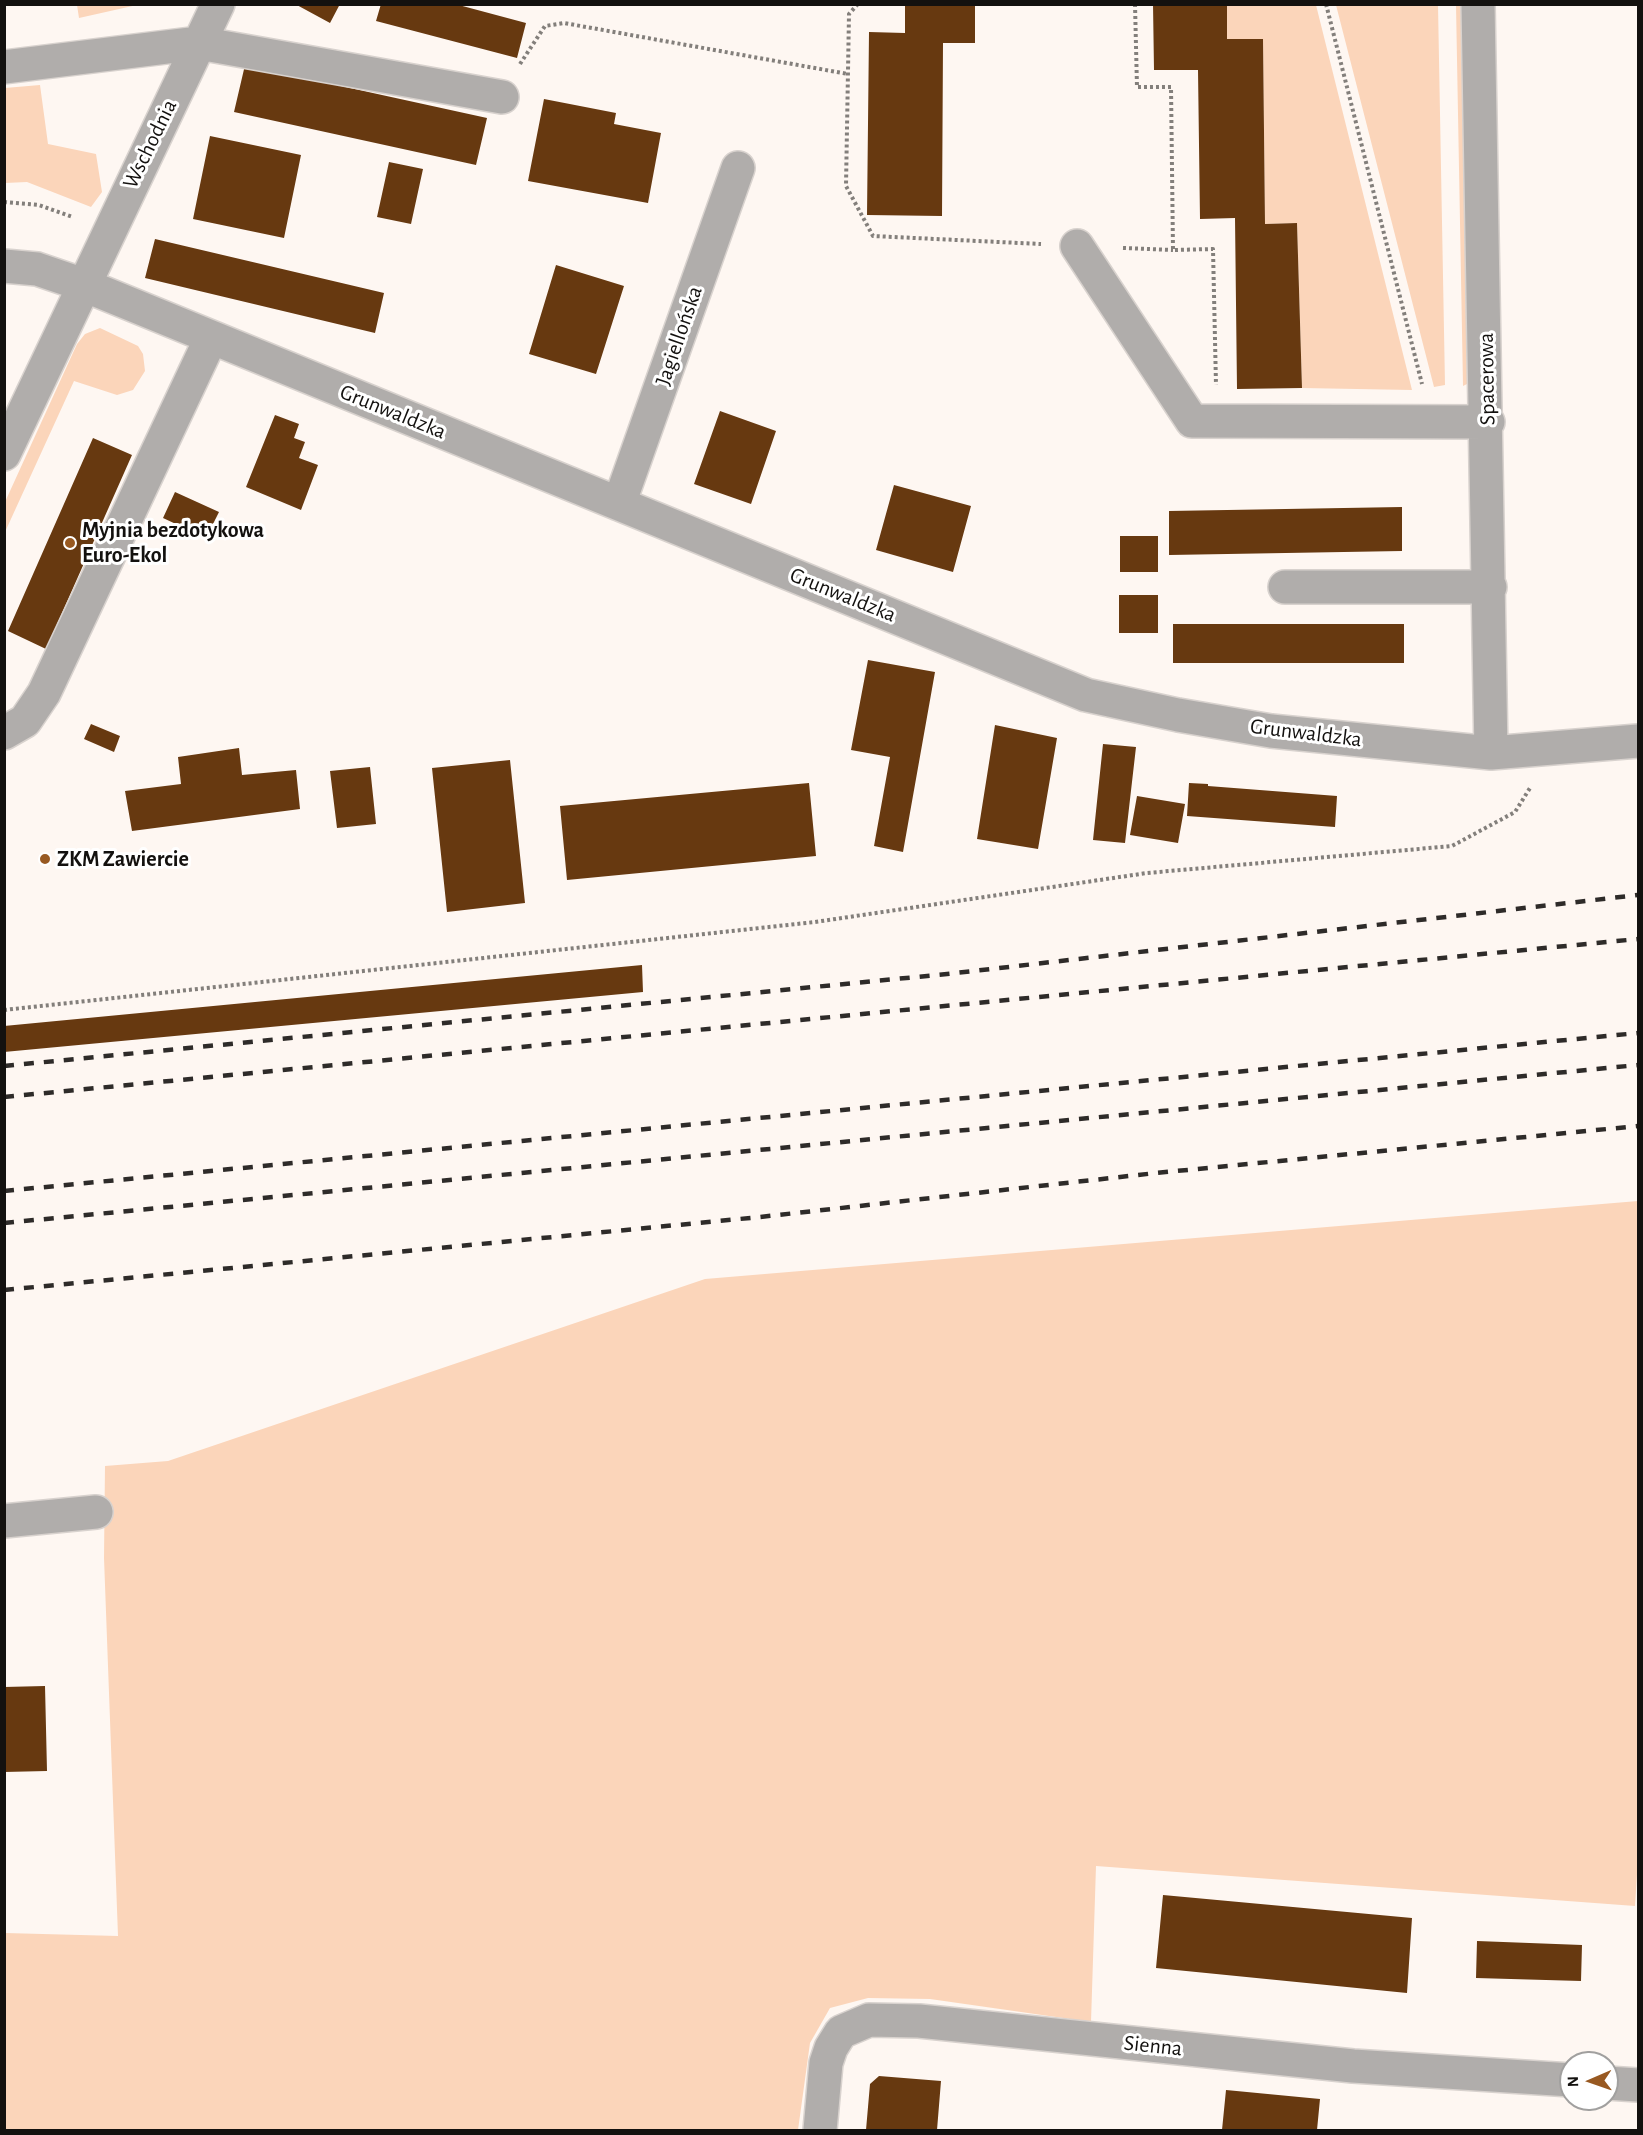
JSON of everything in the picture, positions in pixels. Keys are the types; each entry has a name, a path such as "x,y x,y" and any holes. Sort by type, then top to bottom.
{"street":[{"name":"Wschodnia","path":"4,454 218,4"},
{"name":"Spacerowa","path":"1478,4 1491,586 1491,753"},
{"path":"4,67 199,43 502,97"},
{"name":"Jagiellońska","path":"619,504 738,168"},
{"path":"1077,246 1192,421 1488,422"},
{"name":"Grunwaldzka","path":"4,266 37,269 84,285 1086,694 1178,715 1271,731 1491,753 1638,741"},
{"path":"4,733 24,721 44,693 211,338"},
{"path":"1285,587 1491,586"},
{"path":"4,1521 96,1512"},
{"name":"Sienna","path":"820,2130 826,2063 831,2048 841,2032 869,2020 920,2021 1353,2067 1559,2079"},
{"path":"1619,2084 1638,2085"}],"path":[{"path":"858,4 849,14 846,186 873,236 1173,250 1213,249 1216,389"},
{"path":"1135,4 1137,87 1171,87 1173,250"},
{"path":"1326,4 1423,388"},
{"path":"502,97 523,57 545,26 564,23 848,74"},
{"path":"4,202 39,205 108,232"},
{"path":"4,1010 815,922 1147,873 1452,846 1515,812 1553,748"}],"shaded area":[{"path":"77,4 137,5 79,18"},
{"path":"1227,5 1316,5 1412,390 1302,388 1297,223 1265,224 1263,39 1227,39"},
{"path":"1336,5 1438,5 1445,385 1434,387"},
{"path":"1456,5 1461,5 1467,384 1463,386"},
{"path":"40,85 48,144 96,154 102,192 91,207 27,182 5,183 5,88"},
{"path":"100,328 138,346 143,354 145,371 133,390 117,395 74,381 5,532 5,502 77,344 85,334"},
{"path":"1638,1201 1638,1859 1635,1906 1096,1866 1091,2022 930,1999 868,1998 830,2008 810,2043 798,2130 5,2130 5,1933 118,1936 104,1558 105,1466 168,1461 705,1279"}],"building":[{"path":"295,4 340,4 330,23"},
{"path":"381,4 455,4 526,23 517,58 376,21"},
{"path":"905,4 975,4 975,43 943,43 942,216 867,215 869,32 905,33"},
{"path":"1153,4 1227,4 1227,39 1263,39 1265,224 1297,223 1302,388 1237,389 1235,218 1200,219 1198,70 1154,70"},
{"path":"245,65 487,118 476,165 234,112"},
{"path":"544,99 616,113 614,124 661,133 648,203 528,181"},
{"path":"210,136 301,155 284,238 193,219"},
{"path":"389,162 423,169 411,224 377,217"},
{"path":"155,239 384,293 375,333 145,278"},
{"path":"556,265 624,286 596,374 529,354"},
{"path":"720,411 776,431 751,504 694,484"},
{"path":"275,415 299,424 294,438 305,442 299,458 318,465 301,510 246,487"},
{"name":"Myjnia bezdotykowa Euro-Ekol","path":"93,438 132,455 46,649 8,631"},
{"path":"894,485 971,506 953,572 876,550"},
{"path":"175,492 219,512 206,538 163,518"},
{"path":"1402,507 1402,551 1169,555 1169,511"},
{"path":"1120,536 1158,536 1158,572 1120,572"},
{"path":"1119,595 1158,595 1158,633 1119,633"},
{"path":"1173,624 1404,624 1404,663 1173,663"},
{"path":"868,660 935,672 903,852 874,846 890,757 851,750"},
{"path":"91,724 120,736 114,752 84,739"},
{"path":"995,725 1057,738 1038,849 977,839"},
{"path":"1103,744 1136,747 1125,843 1093,840"},
{"path":"239,748 242,775 296,770 300,809 132,831 125,791 181,784 178,757"},
{"path":"510,760 525,903 447,912 432,768"},
{"path":"370,767 376,824 337,828 330,771"},
{"path":"809,783 816,856 567,880 560,806"},
{"path":"1189,783 1337,796 1335,827 1187,816"},
{"path":"1137,796 1185,804 1178,843 1130,835"},
{"path":"642,965 643,992 4,1052 4,1026"},
{"path":"45,1686 47,1771 4,1772 4,1687"},
{"path":"1163,1895 1412,1918 1407,1993 1156,1968"},
{"path":"1477,1941 1582,1945 1581,1981 1476,1978"},
{"path":"879,2076 941,2081 937,2130 866,2130 870,2084"},
{"path":"1226,2090 1320,2099 1317,2130 1222,2130"}],"railway":[{"path":"4,1066 947,974 1638,895"},
{"path":"4,1097 1638,939"},
{"path":"4,1191 1638,1033"},
{"path":"4,1223 1638,1065"},
{"path":"4,1290 760,1217 1156,1173 1638,1126"}],"place":[{"name":"Myjnia bezdotykowa Euro-Ekol","path":"70,543"},
{"name":"ZKM Zawiercie","path":"45,859"}]}
